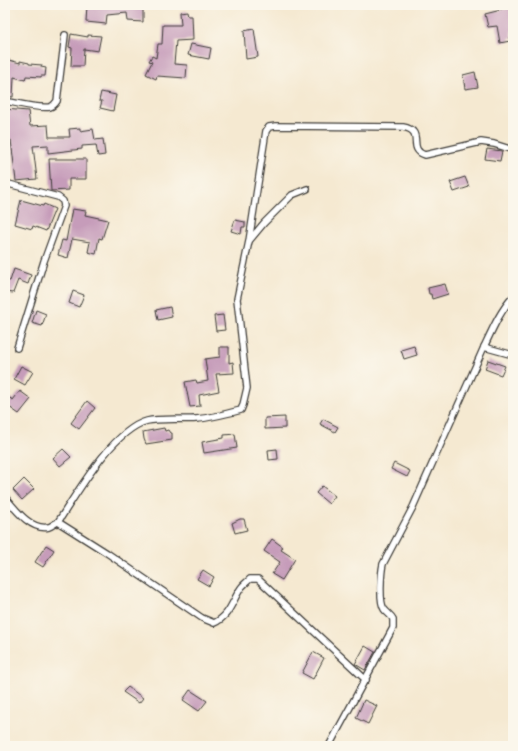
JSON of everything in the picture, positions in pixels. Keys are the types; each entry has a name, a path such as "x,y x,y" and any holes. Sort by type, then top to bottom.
{"street":[{"path":"5,100 50,107 54,105 57,101 65,35"},
{"path":"5,497 26,521 39,526 48,527 58,522 97,463 123,435 136,426 148,421 198,419 241,410 247,388 237,299 249,241 266,131 269,128 276,126 403,127 411,128 414,132 417,150 425,155 481,142 494,144 513,150"},
{"path":"5,183 58,197 63,201 64,206 44,260 18,348"},
{"path":"249,241 264,223 292,195 307,189"},
{"path":"329,746 393,628 394,623 391,615 384,609 382,602 381,571 383,564 413,507 484,347 508,302 513,297"},
{"path":"484,347 513,355"},
{"path":"58,522 107,553 202,618 214,623 222,620 228,613 242,587 250,579 258,580 366,680"}],"building":[{"path":"87,5 135,5 143,7 143,22 128,21 127,13 107,15 106,24 86,22"},
{"path":"513,7 512,38 509,38 510,41 500,43 497,26 488,27 485,14"},
{"path":"187,11 188,16 192,16 193,40 176,41 174,64 187,65 186,78 157,76 156,79 146,74 152,62 149,61 152,56 156,58 158,44 162,44 163,25 181,25 180,12"},
{"path":"254,29 258,57 246,59 244,31"},
{"path":"71,34 88,37 88,35 101,36 98,51 84,49 83,66 71,66 72,48 69,47"},
{"path":"191,44 211,48 209,59 188,55"},
{"path":"9,60 20,63 20,61 29,64 42,65 41,67 46,68 45,76 26,76 25,80 14,77 13,97 5,96 6,75"},
{"path":"475,72 478,87 465,89 463,75"},
{"path":"101,92 116,95 113,111 100,108 102,101 99,101"},
{"path":"5,109 28,111 30,126 48,125 49,137 70,137 69,129 80,128 80,131 93,129 95,140 103,139 105,155 98,156 96,145 82,146 82,149 48,153 48,145 33,146 37,179 16,181 11,140 5,140 5,128 7,127"},
{"path":"487,149 502,151 500,161 485,159"},
{"path":"49,159 86,159 86,179 69,179 69,190 51,191"},
{"path":"465,177 469,187 454,192 450,182"},
{"path":"21,200 43,206 44,204 55,209 46,231 33,226 32,229 15,224"},
{"path":"72,209 86,211 85,215 108,220 102,239 99,238 96,254 88,252 90,242 72,239 68,258 58,255 62,240 66,241"},
{"path":"235,220 245,222 245,227 242,227 241,234 231,231"},
{"path":"14,269 31,275 28,284 18,280 13,293 5,292 5,280 10,281"},
{"path":"445,284 448,294 432,299 428,288"},
{"path":"73,291 84,295 79,307 69,303"},
{"path":"170,307 172,317 158,320 156,310"},
{"path":"36,310 46,314 42,326 32,323"},
{"path":"223,315 225,330 216,331 214,316"},
{"path":"414,346 417,355 404,359 401,350"},
{"path":"220,347 229,347 229,363 233,362 234,373 216,374 219,391 199,395 200,406 190,407 185,382 196,380 197,383 208,381 205,359 220,357"},
{"path":"488,360 505,366 501,375 485,369"},
{"path":"21,366 33,372 25,385 14,379"},
{"path":"20,391 31,399 19,414 5,404 5,395 13,400"},
{"path":"87,401 95,408 79,429 71,423"},
{"path":"285,417 285,428 265,429 265,418"},
{"path":"323,419 338,427 335,432 320,424"},
{"path":"164,428 165,431 168,430 172,433 172,440 146,444 143,432"},
{"path":"235,434 237,448 204,453 202,442 224,438 224,435"},
{"path":"63,449 71,457 60,466 53,458"},
{"path":"277,449 278,459 269,460 268,450"},
{"path":"394,463 410,471 407,477 391,469"},
{"path":"24,479 34,489 22,500 13,490"},
{"path":"322,486 335,496 329,504 316,493"},
{"path":"240,519 244,519 247,530 235,533 232,523"},
{"path":"272,539 283,547 281,550 295,559 282,580 272,574 280,562 264,551"},
{"path":"46,545 54,550 43,567 35,562"},
{"path":"203,570 214,577 209,586 197,579"},
{"path":"365,646 375,652 365,670 355,664"},
{"path":"313,652 324,658 313,679 302,673"},
{"path":"128,687 143,698 139,703 123,692"},
{"path":"190,690 207,701 199,711 183,700"},
{"path":"364,700 377,706 368,724 356,718"}]}
